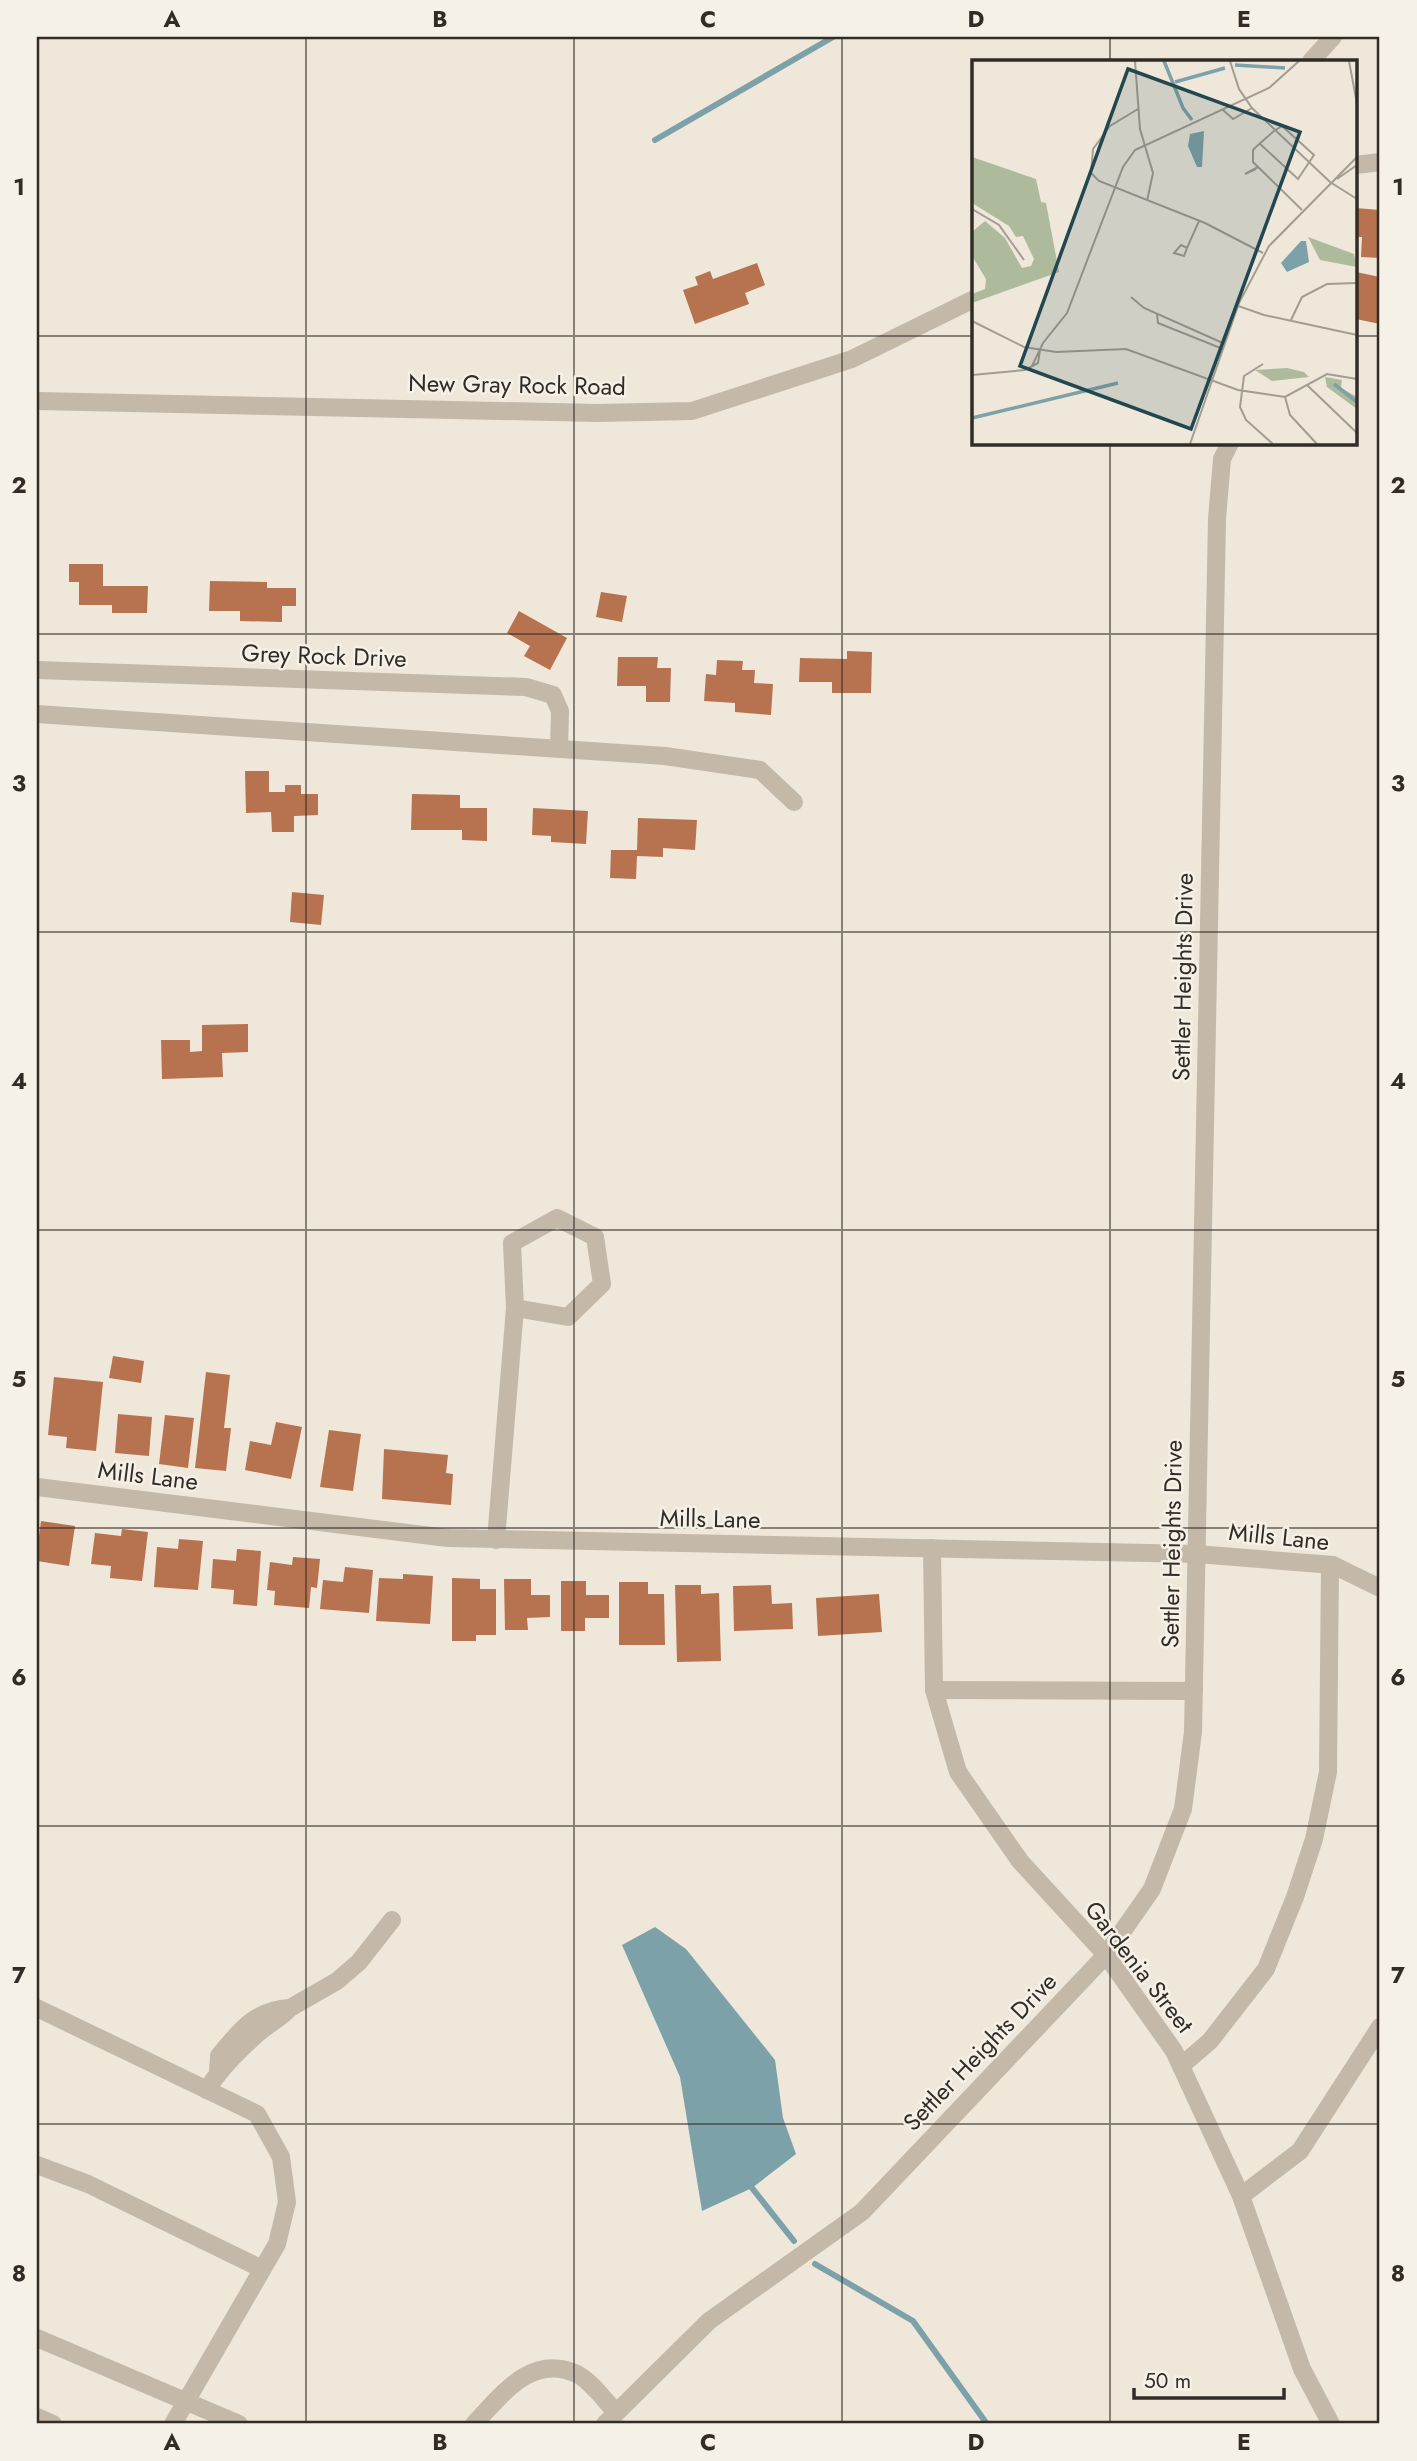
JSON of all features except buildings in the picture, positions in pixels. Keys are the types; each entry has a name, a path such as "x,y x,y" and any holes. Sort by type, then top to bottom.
{"street":[{"path":"1312,60 1332,37"},
{"path":"1332,37 1334,60"},
{"path":"1358,165 1380,162"},
{"name":"New Gray Rock Road","path":"37,401 597,413 692,411 852,359 972,300"},
{"name":"Settler Heights Drive","path":"610,2418 709,2321 862,2212 1106,1955 1152,1889 1183,1809 1193,1732 1217,519 1222,458 1229,444"},
{"name":"Grey Rock Drive","path":"37,670 526,687 553,695 560,711 559,748"},
{"path":"37,714 665,755 760,770 794,802"},
{"path":"496,1539 515,1308 512,1243 557,1218 595,1237 601,1284 568,1317 515,1308"},
{"name":"Mills Lane","path":"37,1487 448,1538 1197,1554 1330,1565 1380,1588"},
{"name":"Gardenia Street","path":"932,1548 934,1690 958,1772 1020,1861 1106,1955 1181,2066 1241,2196 1302,2369 1331,2424"},
{"path":"1181,2066 1210,2041 1266,1969 1295,1897 1314,1839 1328,1772 1330,1565"},
{"path":"934,1690 1194,1690"},
{"path":"207,2090 218,2071 230,2063 252,2029 280,2020 290,2008 337,1981 359,1962 392,1920"},
{"path":"37,2008 257,2114 281,2157 287,2202 276,2244 173,2424"},
{"path":"1241,2196 1300,2151 1380,2027"},
{"path":"37,2165 88,2184 262,2269"},
{"path":"37,2338 239,2424"},
{"path":"474,2424 521,2375 548,2367 578,2375 610,2418"},
{"path":"37,2417 53,2424"}],"water":[{"path":"655,1927 686,1949 775,2060 783,2118 796,2154 752,2188 702,2211 680,2077 622,1945"}],"waterway":[{"path":"655,140 833,37"},
{"path":"752,2188 794,2241"},
{"path":"815,2264 913,2321 987,2424"}]}
